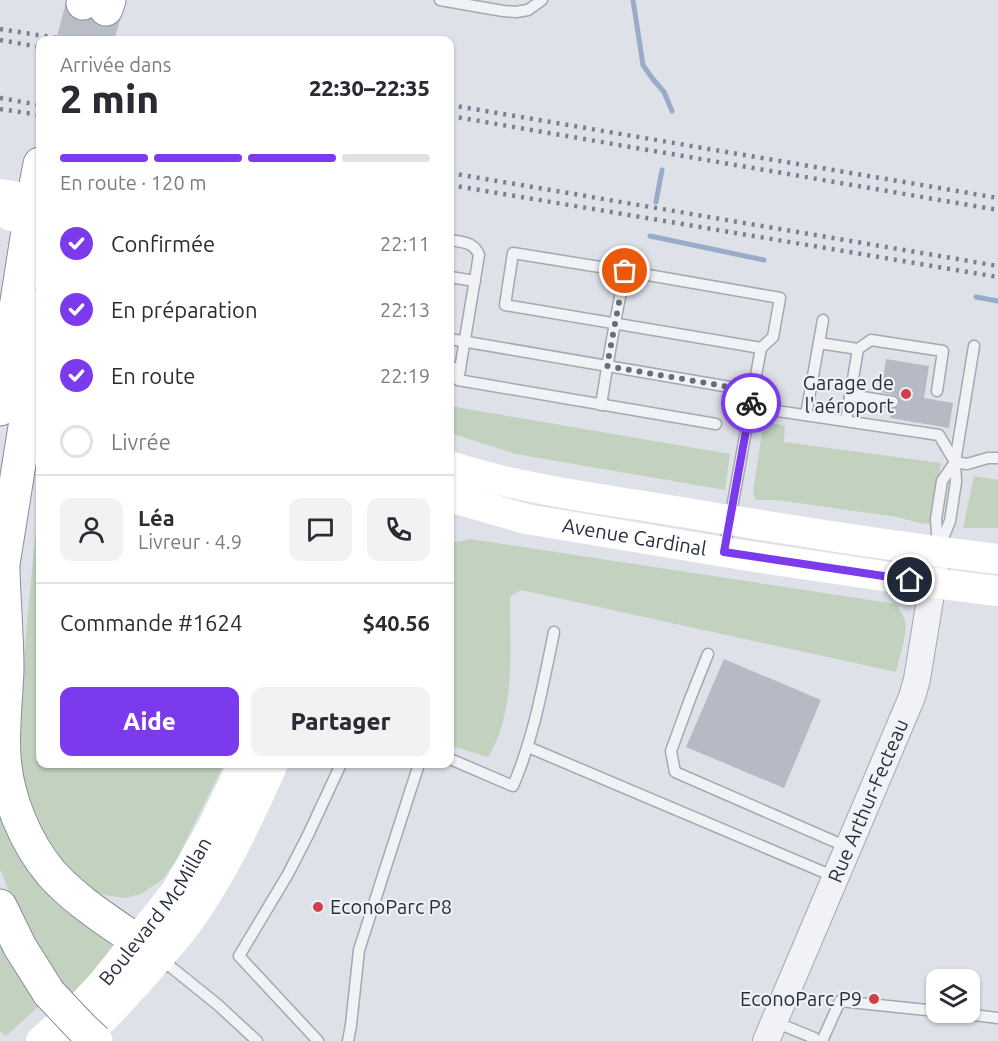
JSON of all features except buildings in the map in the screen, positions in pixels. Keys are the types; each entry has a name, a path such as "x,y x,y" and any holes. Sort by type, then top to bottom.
{"highway":[{"path":"1,399 36,185"},
{"path":"36,339 2,576 7,668 4,756 9,786 28,838 38,855 59,881 84,903 148,949"},
{"path":"0,906 24,954 49,993 96,1041"}],"main road":[{"path":"13,204 36,220"},
{"name":"Avenue Cardinal","path":"454,467 489,478 536,488 730,520 998,559"},
{"name":"Avenue Cardinal","path":"454,498 526,519 724,552 998,591"},
{"path":"454,514 526,519"},
{"name":"Boulevard McMillan","path":"80,1041 126,994 241,768"},
{"name":"Boulevard McMillan","path":"41,1041 148,949 193,916 240,835 271,768"}],"street":[{"name":"Rue Arthur-Fecteau","path":"770,1031 912,697 938,551"}],"lane":[{"path":"440,0 516,12 528,10 542,0"},
{"path":"454,241 474,246 479,255 464,341 455,368 458,380 716,424"},
{"path":"724,552 761,348 773,337 780,298 513,253 505,305 761,348"},
{"path":"601,405 625,271"},
{"path":"454,278 475,281"},
{"path":"806,415 823,320"},
{"path":"454,340 753,391"},
{"path":"819,343 858,349 871,340 944,351 937,391"},
{"path":"938,551 936,519 942,481 955,462 974,346"},
{"path":"846,421 858,349"},
{"path":"850,395 892,402"},
{"path":"750,407 939,435 955,462 967,464 988,458 998,458"},
{"path":"454,761 513,786 522,765 538,712 554,632"},
{"path":"708,654 671,751 675,772 848,848"},
{"path":"528,747 835,877"},
{"path":"318,1041 239,956 288,874 339,768"},
{"path":"348,1041 360,950 417,768"},
{"path":"148,949 218,1005 257,1041"},
{"path":"822,1041 840,1001 926,1010"},
{"path":"980,1015 998,1017"},
{"path":"770,1031 814,1038 814,1041"}],"green space":[{"path":"454,407 730,454 725,490 516,454 454,434"},
{"path":"769,422 785,426 784,442 941,463 930,524 897,517 777,500 756,500 753,492 763,425"},
{"path":"974,476 998,480 998,528 963,528"},
{"path":"36,528 36,768 222,768 177,859 163,879 141,894 125,898 87,889 67,869 30,815 20,755 23,665"},
{"path":"471,539 896,604 906,626 896,672 521,590 510,597 510,680 503,721 488,757 454,747 454,542"},
{"path":"0,785 113,947 74,1003 22,923 0,869"},
{"path":"0,938 39,1006 6,1036 0,1031"}],"waterway":[{"path":"633,0 643,65 664,92 672,111"},
{"path":"656,202 662,170"},
{"path":"650,236 764,260"},
{"path":"976,297 998,301"}],"tunnel":[{"path":"74,36 83,3"},
{"path":"98,36 106,9"}],"railway":[{"path":"0,29 44,36"},
{"path":"0,40 36,46"},
{"path":"0,98 36,104"},
{"path":"454,106 998,198"},
{"path":"0,109 36,114"},
{"path":"454,117 998,210"},
{"path":"454,174 998,266"},
{"path":"454,186 998,277"}],"way so far":[{"path":"625,271 607,366 753,391 751,403"}],"place":[{"name":"Garage de l'aéroport","path":"906,394"},
{"name":"EconoParc P8","path":"318,907"},
{"name":"EconoParc P9","path":"874,999"}],"route":[{"path":"751,403 724,552 910,580"}]}
